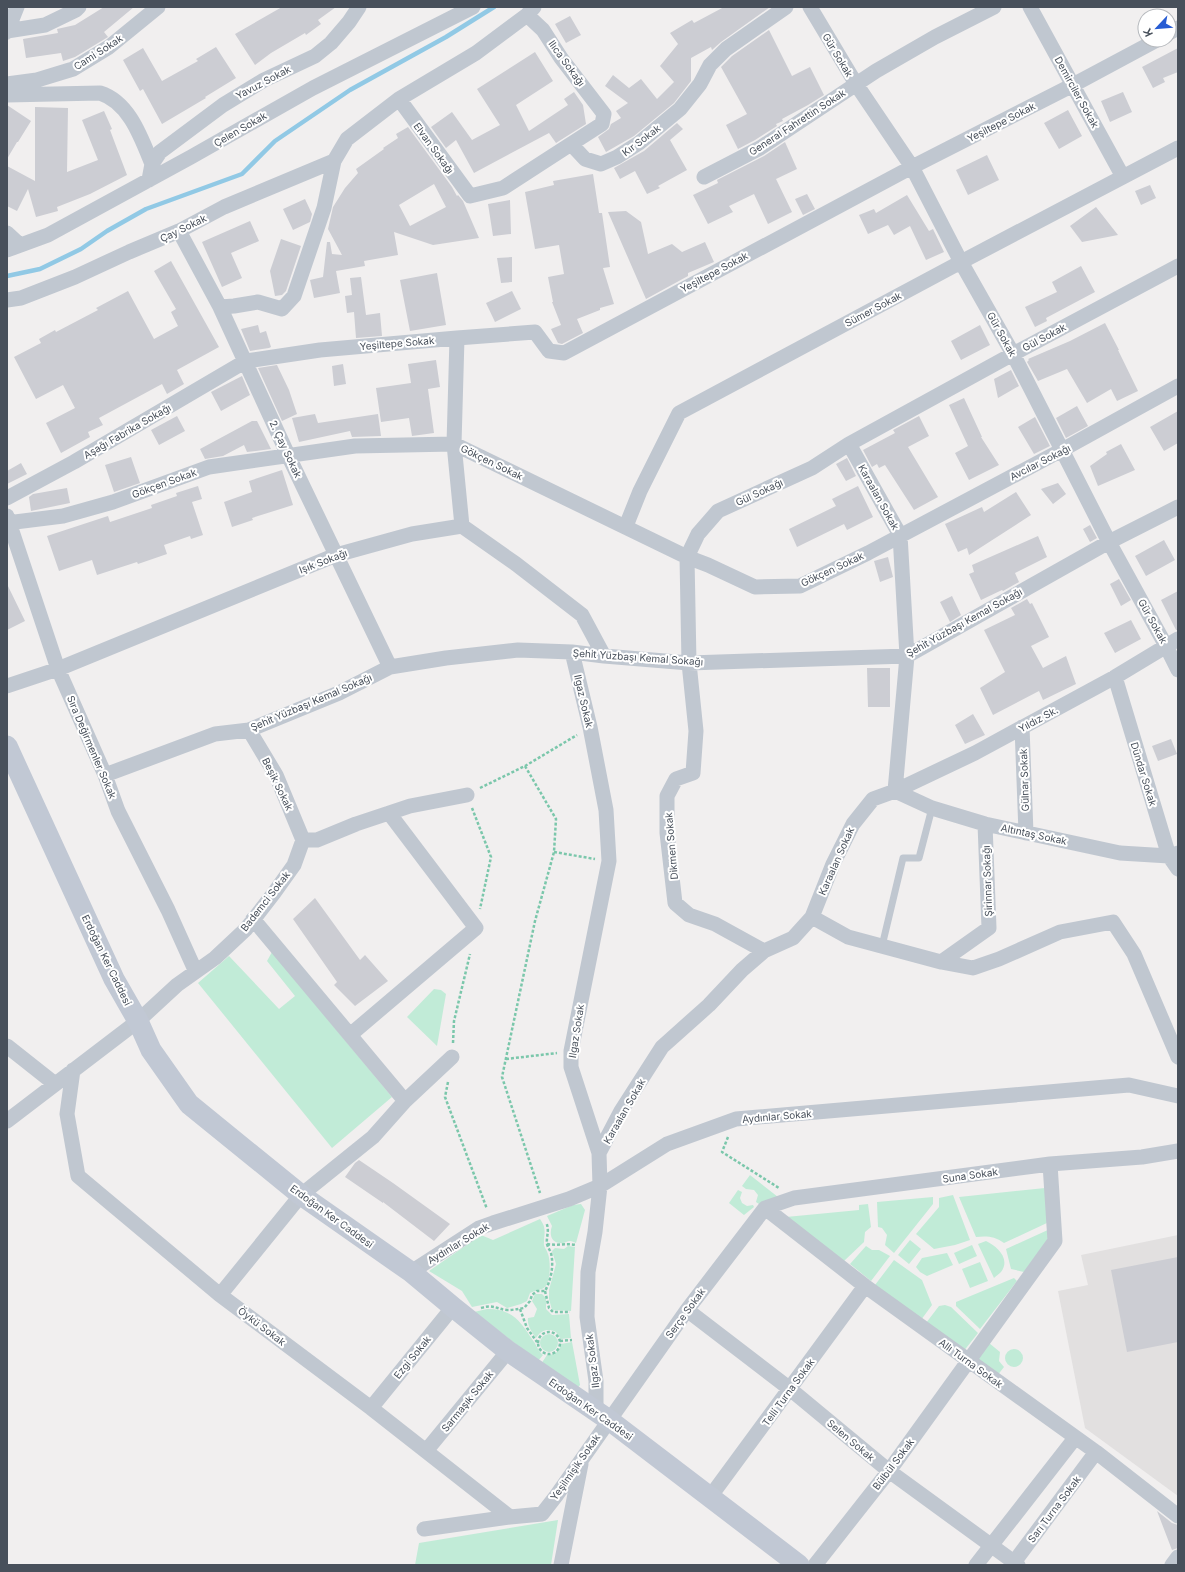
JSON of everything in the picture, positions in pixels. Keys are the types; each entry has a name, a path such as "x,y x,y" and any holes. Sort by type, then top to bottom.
{"main road":[{"name":"Erdoğan Ker Caddesi","path":"7,746 11,770 114,979 138,1021 151,1050 189,1104 301,1195 411,1272 508,1351 602,1416 799,1565"}],"street":[{"path":"7,32 17,7"},
{"name":"Cami Sokak","path":"7,84 37,80 73,69 109,47 158,7"},
{"name":"Yavuz Sokak","path":"156,158 223,105 264,80 315,56 332,44 359,7"},
{"name":"Çelen Sokak","path":"14,248 48,235 313,88 473,7"},
{"name":"Kır Sokak","path":"571,144 585,159 601,164 617,157 638,143 680,109 700,84 710,65 726,49 786,7"},
{"name":"Gür Sokak","path":"810,7 856,84 912,167 961,262 1013,354 1109,542 1172,643 1178,670"},
{"name":"General Fahrettin Sokak","path":"704,177 760,148 856,84 935,37 994,7"},
{"name":"Demirciler Sokak","path":"1030,7 1123,177"},
{"path":"7,32 44,25 76,8"},
{"path":"220,307 258,302 282,309 294,296 324,208 334,161 347,139 399,99 476,53 531,11"},
{"name":"Ilıca Sokağı","path":"531,11 561,58 604,114 602,124 571,144"},
{"name":"Yeşiltepe Sokak","path":"246,361 320,350 535,332 549,351 564,353 912,167 1142,48"},
{"path":"7,95 100,93 107,95 118,102 156,158 149,180"},
{"name":"Elvan Sokağı","path":"399,99 470,196 502,188 571,144"},
{"name":"Sümer Sokak","path":"626,526 640,491 679,413 1178,148"},
{"name":"Çay Sokak","path":"7,300 21,298 75,277 179,231 224,207 334,161"},
{"name":"2. Çay Sokak","path":"179,231 220,307 288,455 390,667"},
{"path":"7,233 14,248"},
{"name":"Gül Sokak","path":"849,444 1178,266"},
{"path":"457,338 454,444 462,526 516,564 582,614 604,656"},
{"name":"Aşağı Fabrika Sokağı","path":"7,498 74,462 246,361"},
{"name":"Avcılar Sokağı","path":"900,535 1062,450 1178,386"},
{"name":"Gökçen Sokak","path":"8,520 63,516 106,504 209,467 355,446 454,444 626,526 687,557 708,565 755,588 800,586 868,553 900,535"},
{"name":"Karaalan Sokak","path":"599,1153 621,1112 662,1047 709,1005 742,970 764,951 793,938 812,917 833,864 853,824 873,799 895,791 907,656 900,535 849,444"},
{"name":"Gül Sokağı","path":"687,557 698,534 718,511 812,468 849,444"},
{"name":"Şehit Yüzbaşı Kemal Sokağı","path":"105,775 215,734 249,730 339,693 390,667 446,658 518,650 572,652 689,663 907,656 1109,542 1178,507"},
{"name":"Sıra Değirmenler Sokak","path":"8,520 58,669 105,775 118,811 168,910 195,970"},
{"name":"Işık Sokağı","path":"7,686 58,669 336,554 412,534 462,526"},
{"name":"Dikmen Sokak","path":"687,557 689,663 696,731 693,773 676,779 667,796 667,833 675,903 689,915 714,924 764,951"},
{"name":"Yıldız Sk.","path":"895,791 975,753 1115,677 1172,643"},
{"name":"Ilgaz Sokak","path":"572,652 590,727 606,810 609,861 571,1051 571,1067 599,1153 600,1186 595,1232 588,1272 587,1317 602,1416"},
{"name":"Dündar Sokak","path":"1115,677 1178,869"},
{"name":"Gülnar Sokak","path":"1022,727 1026,833"},
{"name":"Beşik Sokak","path":"249,730 276,775 303,840"},
{"name":"Altıntaş Sokak","path":"895,791 932,808 985,824 1120,853 1173,854"},
{"path":"303,840 317,840 356,824 410,806 467,795"},
{"path":"350,1035 476,928 389,813"},
{"name":"Şirinnar Sokağı","path":"941,962 989,928 985,824"},
{"name":"Bademci Sokak","path":"7,1121 138,1021 177,985 195,970 215,958 246,929 294,865 303,840"},
{"path":"812,917 848,937 941,962 973,968 1000,959 1060,932 1113,922 1134,954 1178,1057"},
{"path":"253,919 405,1101"},
{"path":"7,1046 55,1084"},
{"path":"220,1295 301,1195 373,1137 405,1101 452,1057"},
{"name":"Öykü Sokak","path":"72,1070 67,1114 78,1176 220,1295 371,1408 510,1517"},
{"name":"Aydınlar Sokak","path":"411,1272 479,1228 492,1223 544,1212 569,1199 600,1186 667,1144 736,1119 1129,1085 1178,1096"},
{"name":"Suna Sokak","path":"765,1208 794,1198 1050,1164 1142,1157 1178,1151"},
{"name":"Bülbül Sokak","path":"815,1565 889,1471 1055,1241 1050,1164"},
{"name":"Allı Turna Sokak","path":"765,1208 865,1286 1074,1438 1096,1452 1178,1516"},
{"name":"Serçe Sokak","path":"602,1416 687,1310 765,1208"},
{"name":"Telli Turna Sokak","path":"710,1497 865,1286"},
{"name":"Ezgi Sokak","path":"371,1408 453,1307"},
{"name":"Selen Sokak","path":"687,1310 790,1389 889,1471 991,1544 1015,1564"},
{"name":"Sarmaşık Sokak","path":"426,1451 508,1351"},
{"name":"Yeşilmişik Sokak","path":"510,1517 542,1514 583,1457 602,1416"},
{"path":"976,1565 1074,1438"},
{"name":"Sarı Turna Sokak","path":"1015,1564 1096,1452"},
{"path":"561,1565 583,1457"},
{"path":"424,1529 510,1517"},
{"path":"1172,1565 1178,1557"}],"lane":[{"path":"882,946 902,858 919,858 932,808"}],"path":[{"path":"492,1223 445,1097 452,1057 454,1021 491,857 467,795 525,766 590,727"},
{"path":"525,766 556,819 554,852 535,920 502,1077 548,1229 547,1244 551,1251 552,1269 549,1283 545,1291 549,1308 552,1312 570,1312"},
{"path":"554,852 609,861"},
{"path":"506,1059 571,1051"},
{"path":"736,1119 722,1152 794,1198"},
{"path":"547,1244 558,1246 570,1244 576,1245"},
{"path":"480,1308 496,1306 506,1310 524,1308 530,1301 532,1295 537,1291 545,1291"},
{"path":"520,1309 528,1328 543,1352 550,1354 558,1348 560,1341 556,1335 550,1332 543,1333 538,1342"},
{"path":"560,1341 572,1340"}],"shaded area":[{"path":"1178,1235 1178,1496 1085,1428 1058,1291 1088,1285 1081,1255"}],"green space":[{"path":"272,952 392,1097 332,1148 198,983 229,956 279,1009 295,996 267,961"},
{"path":"434,989 441,990 446,994 437,1046 407,1017"},
{"path":"750,1175 778,1197 759,1204 756,1202 758,1195 754,1190 746,1189 742,1186"},
{"path":"1045,1188 1049,1222 1004,1243 990,1237 976,1237 959,1197"},
{"path":"738,1190 742,1192 740,1198 742,1203 747,1206 753,1205 754,1207 744,1215 729,1203"},
{"path":"953,1195 970,1240 955,1245 934,1249 916,1234 939,1207 939,1198"},
{"path":"933,1197 933,1204 894,1253 885,1245 887,1235 882,1228 878,1227 877,1202"},
{"path":"581,1204 585,1210 576,1243 569,1241 558,1243 553,1240 551,1235 552,1226 547,1216 573,1205"},
{"path":"868,1204 871,1227 865,1232 864,1242 844,1261 786,1217 859,1210 859,1205"},
{"path":"540,1219 544,1228 544,1244 549,1258 549,1279 545,1287 530,1293 527,1301 521,1304 507,1308 497,1302 472,1307 462,1291 429,1271 481,1235 493,1240"},
{"path":"1050,1229 1051,1235 1024,1272 1011,1269 1006,1249"},
{"path":"910,1240 921,1249 909,1264 898,1255"},
{"path":"986,1241 994,1246 1004,1258 1004,1267 994,1278 978,1244"},
{"path":"972,1245 977,1256 959,1264 954,1253"},
{"path":"568,1246 575,1247 571,1311 552,1310 549,1299 549,1290 556,1264 552,1251 555,1248 564,1249"},
{"path":"866,1246 872,1250 879,1250 890,1256 871,1281 850,1264"},
{"path":"947,1253 953,1265 927,1276 920,1272 916,1267 922,1258"},
{"path":"894,1260 922,1280 932,1305 921,1320 875,1285"},
{"path":"980,1262 988,1281 970,1288 962,1269"},
{"path":"1014,1278 1017,1281 980,1329 956,1306 956,1302"},
{"path":"535,1294 542,1294 546,1298 546,1309 552,1315 569,1314 571,1338 561,1339 556,1332 547,1330 540,1333 536,1338 528,1324 528,1318 534,1317 537,1309 532,1301"},
{"path":"945,1305 951,1307 978,1333 963,1352 926,1323 939,1306"},
{"path":"487,1309 503,1311 510,1314 520,1322 543,1355 538,1361 474,1312"},
{"path":"549,1334 555,1337 558,1343 555,1349 549,1352 543,1349 540,1343 543,1337"},
{"path":"572,1342 580,1385 576,1390 541,1364 547,1355 558,1351 561,1344"},
{"path":"989,1343 1000,1352 999,1361 1004,1367 997,1376 976,1360"},
{"path":"1014,1349 1020,1352 1023,1358 1020,1364 1014,1367 1008,1364 1005,1358 1008,1352"},
{"path":"558,1520 551,1565 415,1565 419,1543"}],"building":[{"path":"104,7 134,7 104,32 108,37 75,57 63,61 61,53 26,58 23,39 58,33 57,29 75,25"},
{"path":"282,7 336,7 318,20 321,24 306,35 305,33 271,53 255,65 235,34"},
{"path":"724,7 770,7 712,50 711,47 691,58 691,81 674,103 634,136 606,152 598,137 609,129 611,124 621,118 616,111 628,103 605,86 613,75 629,88 641,79 657,99 674,82 660,66 678,44 670,33 692,20 694,23"},
{"path":"570,16 581,35 566,43 555,24"},
{"path":"769,30 792,76 810,67 824,95 782,119 783,121 776,124 777,126 738,149 726,125 747,114 721,67 732,56"},
{"path":"216,47 236,78 162,124 143,89 140,91 123,60 143,48 162,81 198,61 196,59"},
{"path":"1178,48 1178,72 1163,78 1165,82 1153,88 1142,67"},
{"path":"535,52 553,81 516,105 529,131 568,105 564,99 574,92 583,105 586,124 556,143 549,133 474,173 456,140 446,148 431,127 452,112 472,140 500,125 477,89"},
{"path":"1123,92 1132,112 1110,122 1101,101"},
{"path":"7,105 31,121 7,159"},
{"path":"35,107 68,108 67,172 98,160 82,120 104,111 112,129 110,130 127,175 90,194 57,207 58,211 36,217 28,189 17,211 7,206 7,166 35,181"},
{"path":"1068,110 1082,136 1059,149 1044,123"},
{"path":"677,123 683,129 670,140 687,170 658,186 660,188 647,194 635,171 620,179 614,168 644,151"},
{"path":"408,127 457,196 458,195 463,201 479,238 433,245 394,232 398,255 364,261 365,266 336,271 340,293 314,298 310,280 323,277 327,242 330,242 332,254 342,255 328,229 333,207 345,188 358,173 356,169 398,138 396,134","holes":["434,184 446,207 410,226 399,205"]},
{"path":"785,142 797,169 776,179 792,212 768,224 754,194 729,206 733,212 708,224 693,195 718,183 717,180 764,156"},
{"path":"987,155 999,180 968,195 956,170"},
{"path":"593,174 599,213 602,213 610,267 603,268 614,304 600,308 600,310 577,319 583,333 562,344 558,343 551,329 561,325 552,302 548,277 564,274 559,245 535,249 525,192 554,185 553,181"},
{"path":"1150,185 1156,198 1141,205 1135,191"},
{"path":"807,194 815,209 803,215 795,199"},
{"path":"907,195 929,231 933,229 944,252 926,260 910,226 894,235 888,225 868,234 859,215 874,209 876,213"},
{"path":"305,199 312,214 310,222 293,230 283,209"},
{"path":"510,200 511,234 493,236 488,204"},
{"path":"1096,207 1118,235 1082,242 1070,226"},
{"path":"626,211 641,222 648,254 672,244 682,252 705,242 714,262 688,273 688,276 646,299 608,212"},
{"path":"250,221 259,241 231,253 242,278 222,287 202,242"},
{"path":"281,239 301,246 286,291 282,295 275,296 270,271"},
{"path":"512,257 512,282 501,283 497,258"},
{"path":"171,261 219,347 177,370 184,384 167,394 162,384 99,418 103,425 88,432 90,437 61,453 46,423 75,408 63,385 36,399 14,357 41,343 39,339 55,330 56,332 98,310 96,308 128,291 154,339 178,326 171,312 176,309 154,271"},
{"path":"1081,266 1095,292 1046,318 1047,321 1035,327 1025,307 1057,292 1052,282"},
{"path":"437,273 446,325 410,331 400,280"},
{"path":"361,277 366,315 380,313 382,336 356,338 354,312 347,313 345,296 352,295 350,278"},
{"path":"512,291 521,309 495,322 486,303"},
{"path":"1105,323 1138,391 1117,401 1111,389 1087,403 1067,369 1038,381 1027,362 1029,360 1028,359 1070,341"},
{"path":"258,325 260,333 266,331 271,347 250,351 241,329"},
{"path":"980,325 990,345 961,360 951,341"},
{"path":"436,360 440,387 428,389 434,433 412,436 409,418 381,422 376,388 411,383 408,364"},
{"path":"343,364 346,384 334,386 332,366"},
{"path":"277,365 289,390 297,414 282,421 258,368"},
{"path":"1011,370 1019,386 998,398 994,379"},
{"path":"242,376 250,395 221,411 211,392"},
{"path":"964,398 981,437 999,465 969,480 955,453 968,446 949,405"},
{"path":"1077,406 1088,426 1066,438 1056,418"},
{"path":"1178,411 1178,443 1164,451 1150,427"},
{"path":"315,414 318,423 378,414 381,436 352,437 350,431 299,442 292,418"},
{"path":"177,416 185,431 159,445 151,430"},
{"path":"919,416 929,436 908,447 938,497 914,510 885,465 879,468 877,464 872,467 863,450 895,433 893,430"},
{"path":"1035,417 1050,446 1034,454 1018,427"},
{"path":"252,421 257,421 271,449 247,452 244,445 223,456 205,459 200,449"},
{"path":"1121,444 1135,470 1098,486 1090,466 1107,454 1106,452"},
{"path":"131,457 140,483 114,492 105,465"},
{"path":"847,458 856,476 846,481 836,464"},
{"path":"21,463 27,474 7,484 7,471"},
{"path":"282,470 293,505 252,518 253,520 232,527 224,502 252,492 249,481"},
{"path":"1058,483 1066,494 1053,504 1041,489"},
{"path":"198,486 202,499 192,502 203,535 191,539 190,536 164,545 167,554 138,564 137,562 97,575 92,560 59,571 47,536 108,516 110,522 152,508 151,505 177,496 176,493"},
{"path":"858,486 873,517 847,530 844,524 797,547 789,529 836,506 832,499"},
{"path":"67,488 70,503 31,511 29,497 33,494"},
{"path":"1016,492 1031,515 969,555 967,548 958,552 945,524 982,507 984,512"},
{"path":"1090,525 1097,538 1090,542 1083,529"},
{"path":"1038,536 1047,557 1015,573 1019,582 1003,591 1002,590 981,600 969,574 974,572 972,565"},
{"path":"1164,540 1175,560 1146,576 1135,556"},
{"path":"888,557 893,577 880,582 874,561"},
{"path":"1119,579 1131,600 1121,606 1110,584"},
{"path":"7,584 25,621 7,630"},
{"path":"1178,591 1178,630 1176,630 1161,600"},
{"path":"952,596 961,615 950,622 940,602"},
{"path":"1027,599 1030,604 1032,603 1049,637 1031,646 1043,668 1066,656 1076,684 1043,700 1039,691 993,715 980,688 1005,672 984,630 1015,615 1011,608"},
{"path":"1131,620 1141,639 1115,653 1104,633"},
{"path":"867,668 890,668 890,707 868,707"},
{"path":"973,714 985,735 965,744 955,725"},
{"path":"1171,739 1177,754 1158,761 1152,746"},
{"path":"315,898 360,960 365,955 388,981 355,1006 334,985 337,982 293,919"},
{"path":"359,1160 450,1224 434,1241 383,1202 345,1177"},
{"path":"1178,1257 1178,1342 1127,1352 1111,1270"},
{"path":"1157,1511 1172,1523 1178,1525 1178,1548 1172,1550"}],"waterway":[{"path":"7,276 40,269 81,249 107,231 146,209 242,174 275,141 350,90 446,37 494,7"}]}
